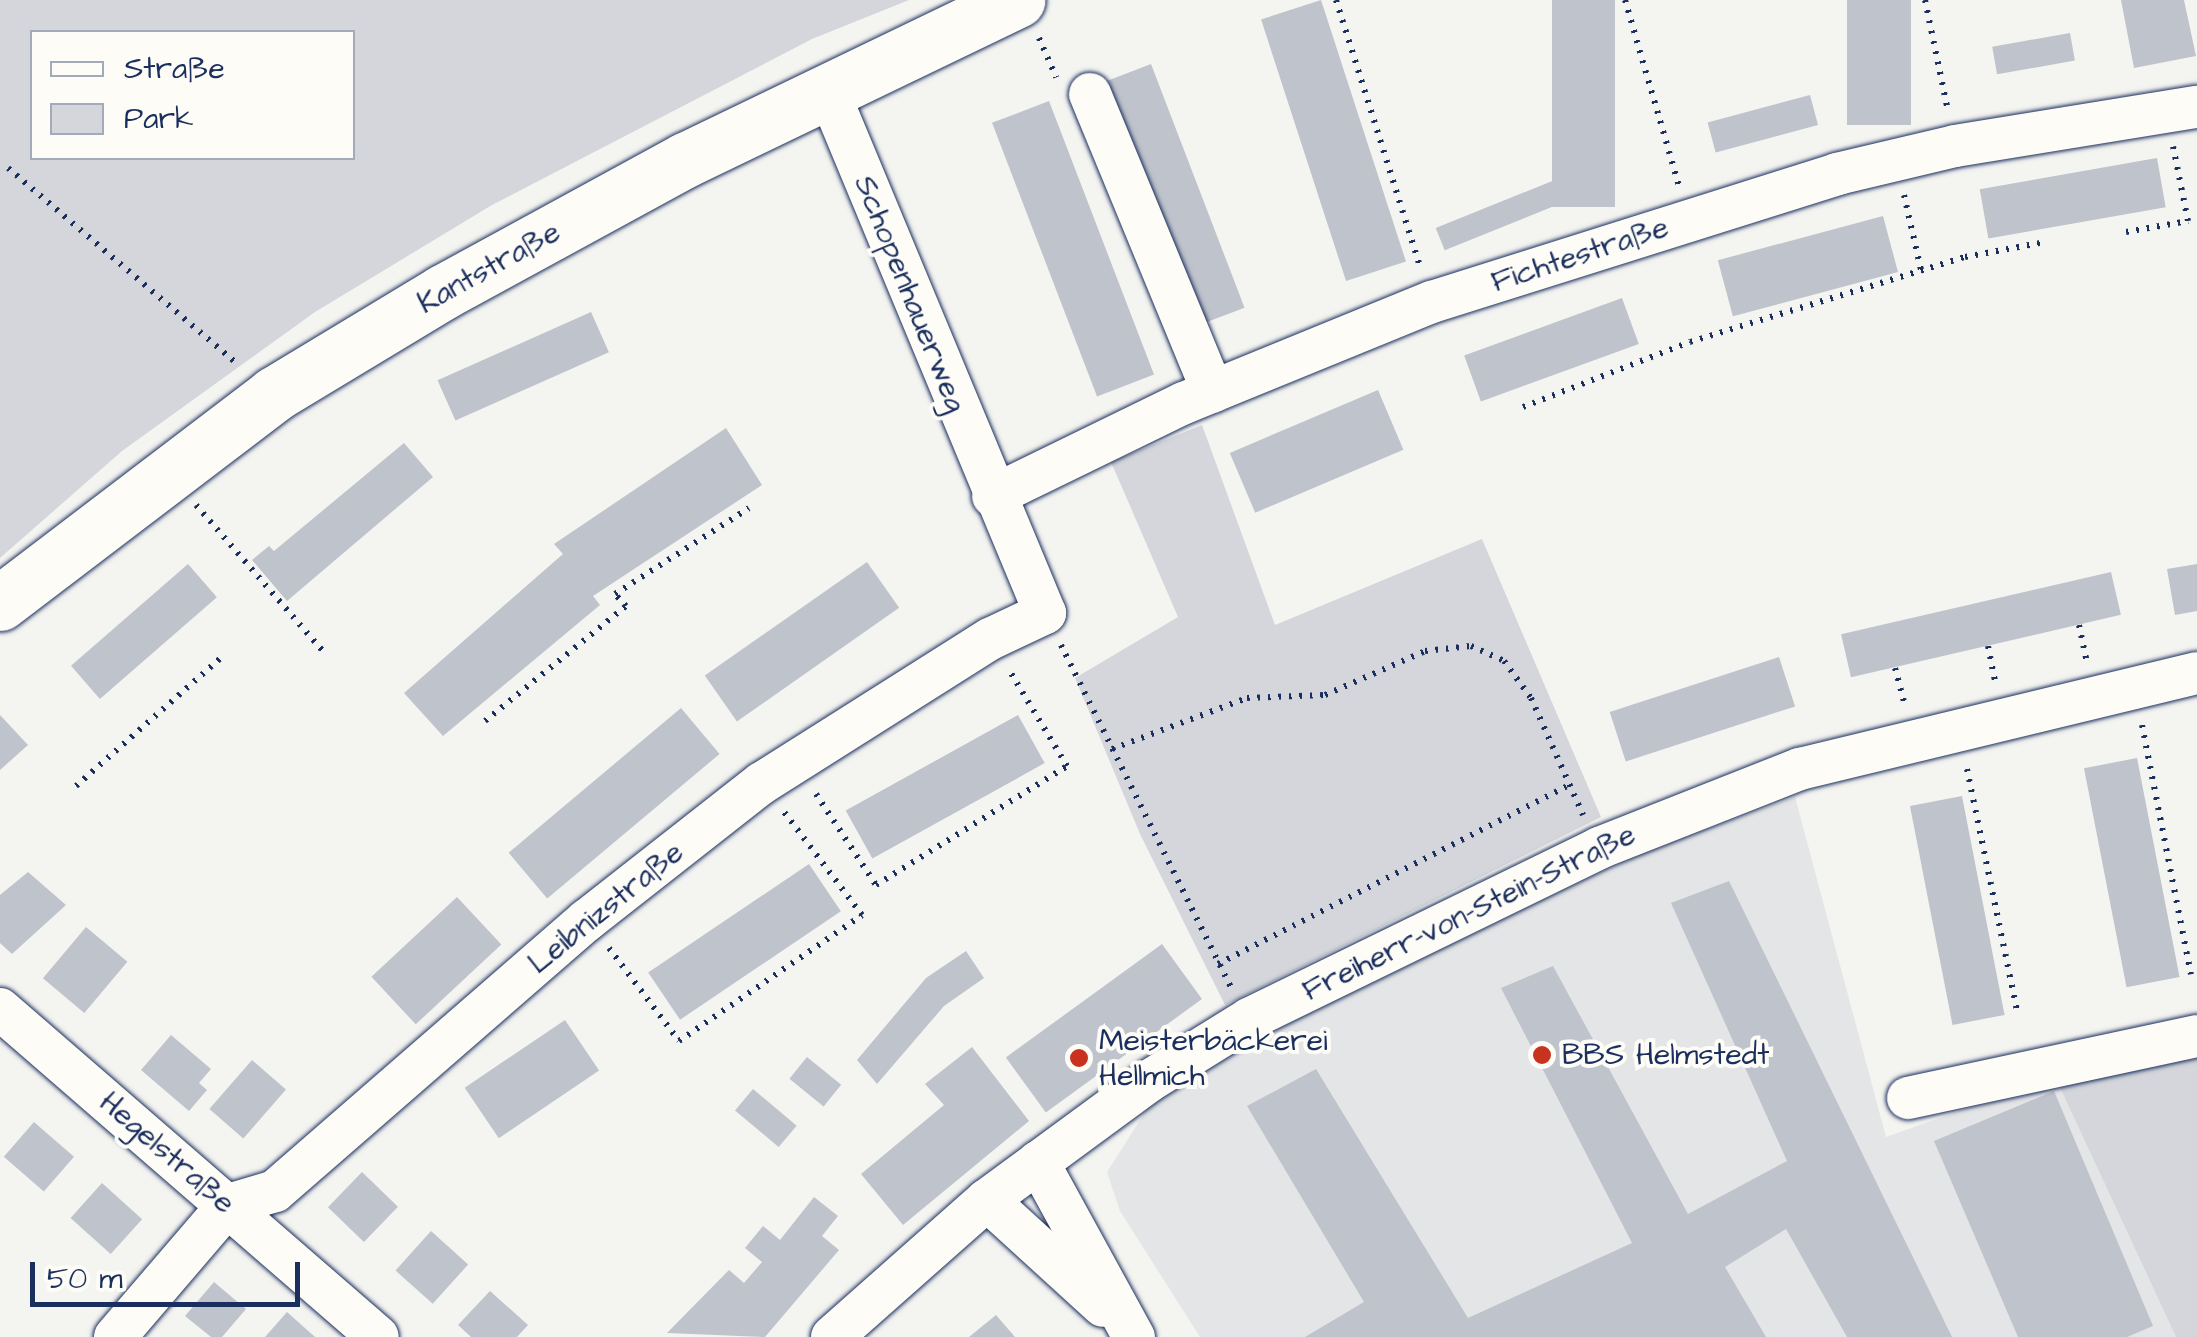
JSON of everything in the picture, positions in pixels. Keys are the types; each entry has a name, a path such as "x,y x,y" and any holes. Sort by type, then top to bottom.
{"main road":[{"name":"Kantstraße","path":"6,586 274,394 587,213 1018,0"}],"street":[{"name":"Schopenhauerweg","path":"828,91 993,496"},
{"path":"1090,94 1213,392"},
{"name":"Fichtestraße","path":"993,496 1213,392 1432,302 1688,220 1896,160 1955,146 2182,108"},
{"path":"993,496 1045,613"},
{"name":"Leibnizstraße","path":"228,1205 275,1191 587,920 779,773 990,639 1045,613"},
{"name":"Freiherr-von-Stein-Straße","path":"832,1337 988,1200 1249,1019 1599,848 1800,769 2134,685 2197,673"},
{"name":"Hegelstraße","path":"0,1009 378,1337"},
{"path":"1908,1098 2197,1036"},
{"path":"1038,1162 1132,1333"},
{"path":"988,1200 1132,1333"},
{"path":"115,1337 228,1205"}],"path":[{"path":"1336,0 1432,302"},
{"path":"1625,0 1688,220"},
{"path":"1925,0 1955,146"},
{"path":"2126,232 2188,221 2182,108"},
{"path":"1896,160 1922,274"},
{"path":"8,168 274,394"},
{"path":"1523,406 1690,342 1922,274 1965,257 2045,242"},
{"path":"167,472 323,650"},
{"path":"485,721 626,606 616,594 749,508"},
{"path":"1045,613 1218,964 1249,1019"},
{"path":"779,773 876,886 1067,766 990,639"},
{"path":"1112,749 1247,698 1324,695 1424,651 1472,646 1504,661 1530,698 1599,848"},
{"path":"76,786 222,657"},
{"path":"2134,685 2192,974"},
{"path":"1959,728 2017,1010"},
{"path":"587,920 678,1040 862,915 779,773"},
{"path":"1218,964 1569,784"}],"shaded area":[{"name":"BBS Helmstedt","path":"1795,797 1886,1137 2055,1077 2176,1337 1200,1337 1120,1211 1107,1172 1156,1095 1256,1033 1640,854"}],"green space":[{"path":"0,0 909,0 812,39 492,205 315,312 122,451 0,558"},
{"path":"1202,425 1275,625 1482,539 1601,817 1225,1005 1140,834 1075,678 1178,617 1111,462"},
{"path":"2197,1050 2197,1337 2176,1337 2055,1077"}],"building":[{"path":"1321,0 1406,262 1346,281 1261,19"},
{"path":"1552,0 1615,0 1615,207 1552,207"},
{"path":"1847,0 1911,0 1911,125 1847,125"},
{"path":"2121,0 2184,0 2196,56 2134,68"},
{"path":"2070,33 2075,61 1997,74 1992,47"},
{"path":"1151,64 1245,308 1200,325 1106,81"},
{"path":"1810,95 1818,125 1716,152 1708,122"},
{"path":"1049,101 1154,375 1097,396 992,123"},
{"path":"2157,158 2166,207 1988,238 1980,189"},
{"path":"1572,173 1581,195 1445,250 1436,228"},
{"path":"1883,216 1898,272 1733,316 1718,260"},
{"path":"1622,298 1639,344 1481,402 1464,355"},
{"path":"591,312 609,352 455,421 438,380"},
{"path":"1378,390 1403,450 1255,513 1230,453"},
{"path":"726,428 762,485 593,596 600,605 443,736 404,693 563,554 554,544"},
{"path":"404,443 433,477 287,601 252,560 269,546 274,551"},
{"path":"867,562 899,608 737,721 705,676"},
{"path":"188,564 217,597 100,699 71,666"},
{"path":"2197,564 2197,611 2175,615 2167,569"},
{"path":"2111,572 2121,615 1851,677 1841,634"},
{"path":"1779,657 1795,706 1626,761 1610,712"},
{"path":"681,708 720,754 547,899 509,853"},
{"path":"0,715 28,745 0,770"},
{"path":"1018,715 1045,763 872,859 846,811"},
{"path":"2137,758 2180,977 2127,987 2084,768"},
{"path":"1962,796 2005,1015 1953,1025 1910,806"},
{"path":"809,864 841,911 680,1020 648,972"},
{"path":"28,872 66,905 12,954 0,943 0,895"},
{"path":"1729,881 1952,1337 1847,1337 1786,1229 1725,1267 1766,1337 1305,1337 1364,1302 1247,1106 1316,1069 1468,1318 1632,1243 1501,988 1553,966 1688,1214 1787,1161 1671,903"},
{"path":"457,897 501,945 416,1024 371,977"},
{"path":"86,927 127,962 84,1013 43,978"},
{"path":"1162,944 1202,999 1046,1112 1006,1057"},
{"path":"966,951 984,978 944,1006 877,1084 857,1060 926,978"},
{"path":"565,1020 599,1071 499,1138 465,1088"},
{"path":"171,1035 211,1069 199,1083 207,1090 189,1111 141,1070"},
{"path":"972,1047 1029,1121 903,1225 861,1174 944,1105 925,1084"},
{"path":"807,1057 841,1085 824,1106 789,1079"},
{"path":"252,1060 286,1090 243,1139 209,1109"},
{"path":"753,1089 797,1126 779,1147 735,1110"},
{"path":"2054,1091 2153,1326 2127,1337 2018,1337 1934,1141"},
{"path":"34,1122 74,1157 44,1191 4,1157"},
{"path":"362,1172 398,1207 364,1242 328,1207"},
{"path":"102,1183 142,1219 111,1254 71,1218"},
{"path":"814,1197 838,1216 822,1236 839,1250 765,1337 667,1333 729,1270 744,1283 762,1262 745,1248 763,1226 780,1240"},
{"path":"431,1231 468,1264 433,1304 396,1270"},
{"path":"214,1282 246,1309 222,1337 211,1337 185,1316"},
{"path":"490,1291 528,1325 517,1337 471,1337 458,1325"},
{"path":"287,1312 315,1337 265,1337"},
{"path":"996,1315 1015,1337 969,1337"}],"place":[{"name":"BBS Helmstedt","path":"1542,1055"},
{"name":"Meisterbäckerei Hellmich","path":"1079,1058"}]}
